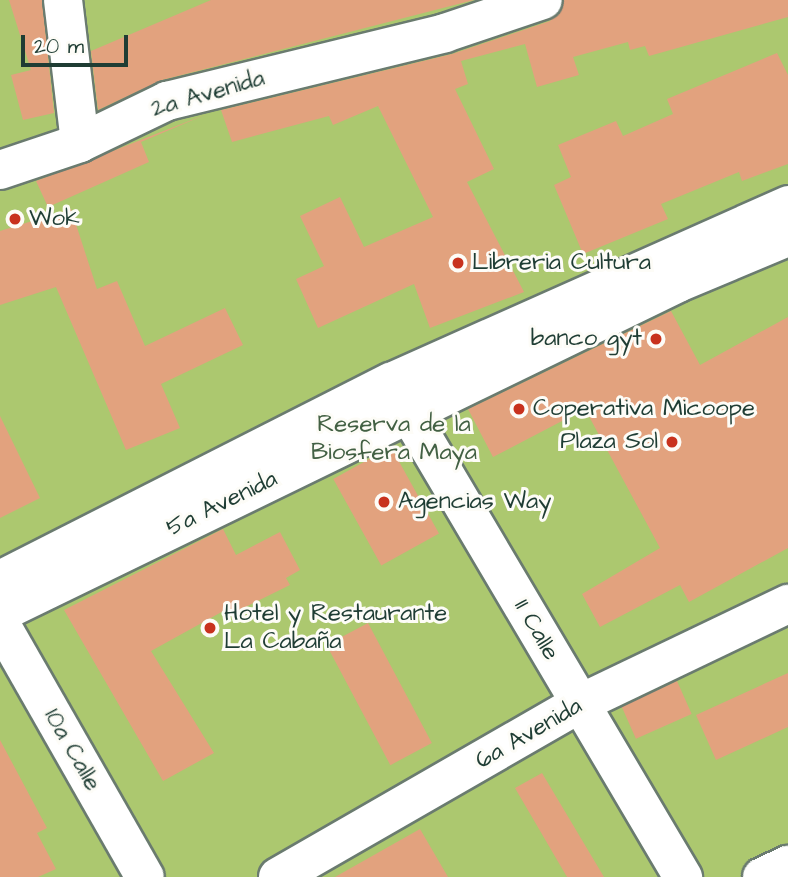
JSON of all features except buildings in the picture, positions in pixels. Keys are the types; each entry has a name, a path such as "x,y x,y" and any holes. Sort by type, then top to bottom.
{"street":[{"path":"63,0 80,143"},
{"name":"2a Avenida","path":"0,170 80,143 167,101 445,33 543,0"},
{"name":"5a Avenida","path":"0,580 170,510 400,397 672,269 788,205"},
{"name":"5a Avenida","path":"672,269 788,237"},
{"name":"11 Calle","path":"400,397 579,704 684,877"},
{"name":"5a Avenida","path":"0,612 170,510"},
{"name":"6a Avenida","path":"278,877 579,704 788,604"},
{"name":"10a Calle","path":"0,623 145,877"},
{"path":"762,877 788,865"}],"green space":[{"name":"Reserva de la Biosfera Maya","path":"0,0 788,0 788,877 0,877"}],"place":[{"name":"Wok","path":"15,219"},
{"name":"Libreria Cultura","path":"458,263"},
{"name":"banco gyt","path":"656,339"},
{"name":"Coperativa Micoope","path":"519,409"},
{"name":"Plaza Sol","path":"672,442"},
{"name":"Agencias Way","path":"384,502"},
{"name":"Hotel y Restaurante La Cabaña","path":"210,628"}]}
